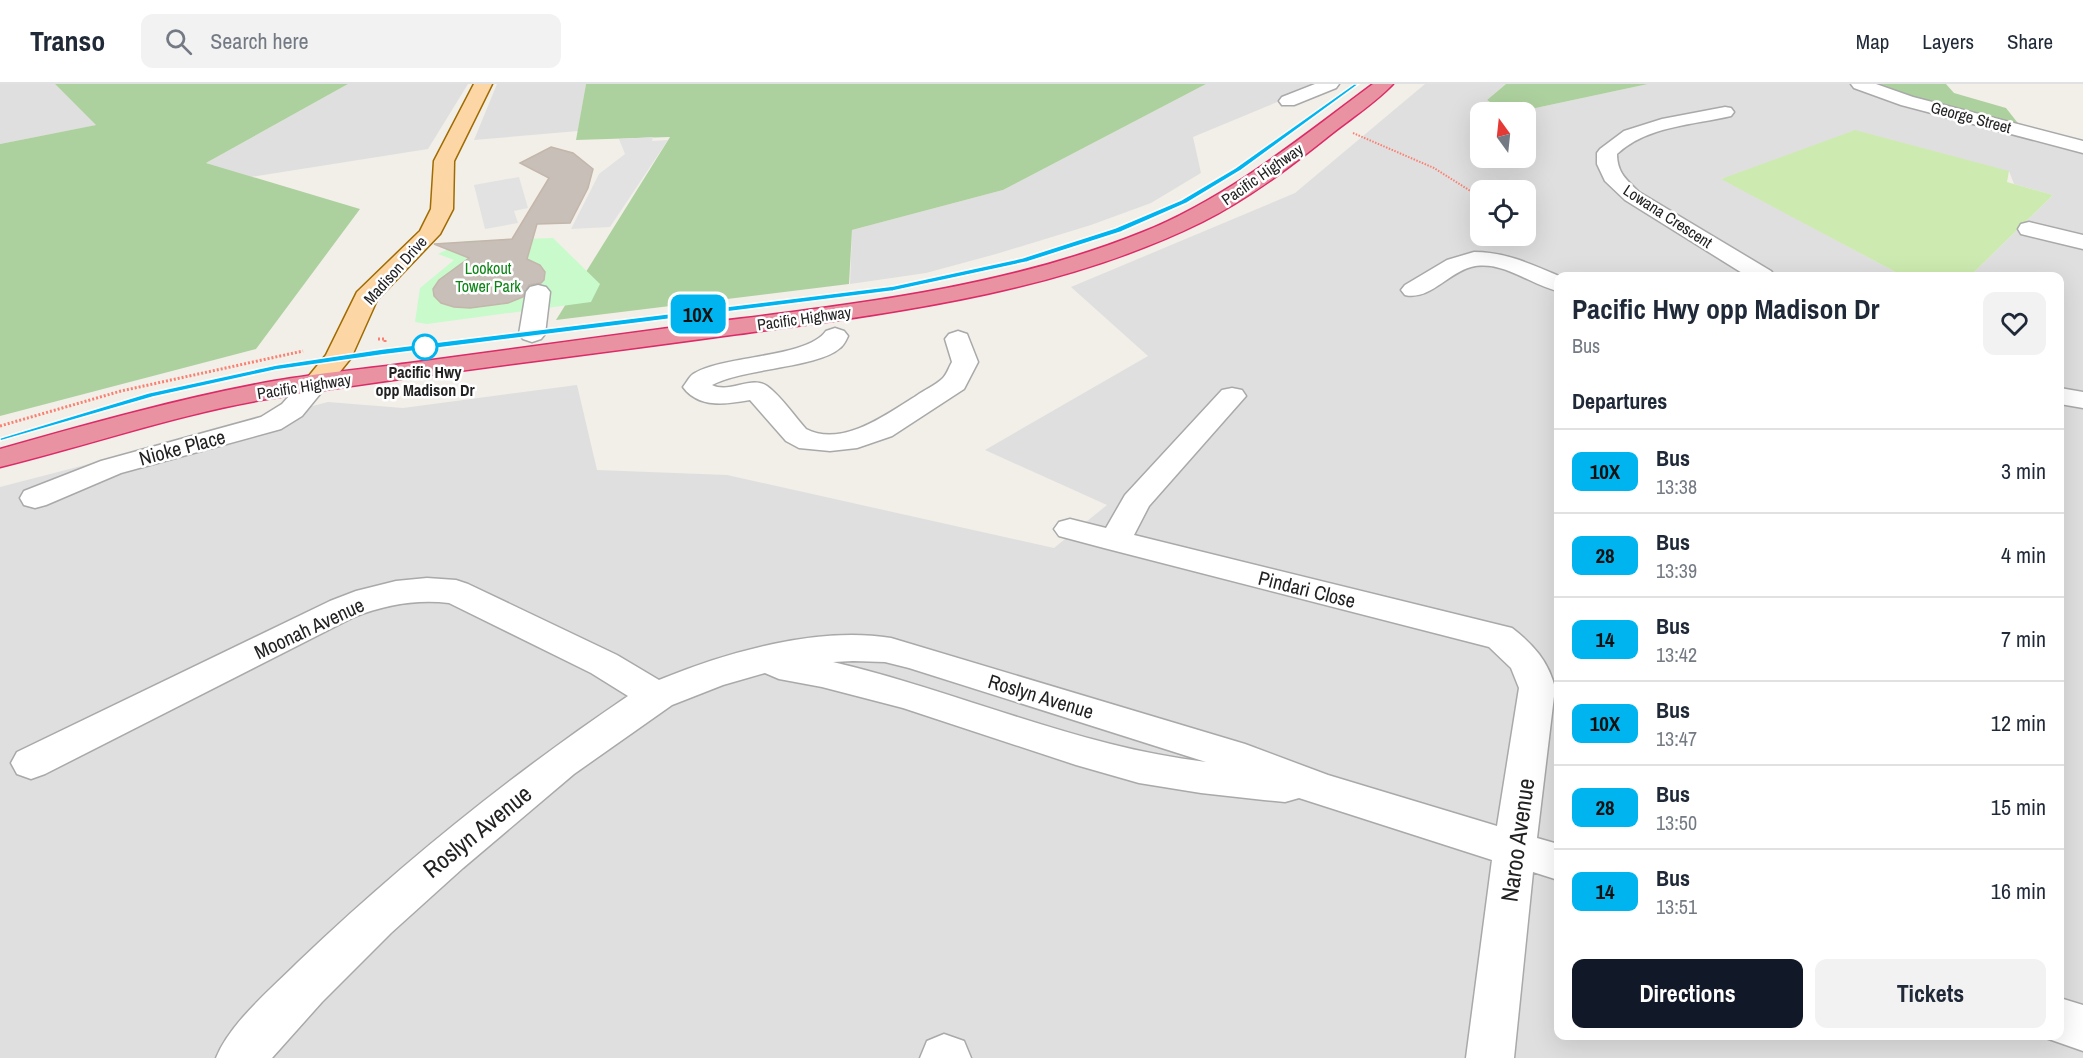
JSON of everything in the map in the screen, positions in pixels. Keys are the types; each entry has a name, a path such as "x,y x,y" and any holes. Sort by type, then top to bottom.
{"highway":[{"name":"Pacific Highway","path":"428,346 893,288 989,268 1076,245 1156,215 1214,185 1356,84"},
{"name":"Pacific Highway","path":"0,458 142,417 211,401 316,383 861,310 951,295 1005,282 1098,256 1157,234 1203,213 1273,169 1384,84"},
{"name":"Pacific Highway","path":"0,438 81,413 200,383 349,356"}],"main road":[{"name":"Madison Drive","path":"316,383 349,356 366,297 429,234 442,209 444,161 483,84"}],"street":[{"path":"1288,101 1330,84"},
{"name":"George Street","path":"1860,84 1907,101 2083,147"},
{"name":"Lowana Crescent","path":"1725,112 1630,135 1614,145 1607,153 1607,164 1612,177 1632,196 1756,272"},
{"path":"2029,229 2083,242"},
{"path":"1413,290 1459,263 1476,258 1503,261 1554,282"},
{"path":"532,334 538,292"},
{"path":"914,409 830,433 820,429 777,385 775,378 782,370 843,341 831,343 811,352 722,372 702,379 697,387 702,393 715,396 757,391 796,435 809,442 857,439 882,430 954,383 965,362 958,339"},
{"name":"Nioke Place","path":"35,498 111,467 271,423 288,415 316,383"},
{"path":"1122,528 1136,502 1232,396"},
{"path":"2064,397 2083,400"},
{"name":"Pindari Close","path":"1070,529 1122,528 1500,637"},
{"name":"Moonah Avenue","path":"31,763 342,609 368,599 417,590 456,592 604,664 657,696"},
{"name":"Naroo Avenue","path":"1490,1058 1537,688 1535,675 1527,662 1515,648 1500,637"},
{"name":"Roslyn Avenue","path":"240,1058 282,1008 357,934 426,872 546,775 657,696 705,678 756,663 817,671 1129,764 1226,781 1320,789 1554,861"},
{"path":"2064,1022 2083,1028"}],"path":[{"path":"1330,125 1434,168 1470,191"},
{"path":"378,339 385,339 385,342"},
{"path":"0,426 132,388 303,351"}],"shaded area":[{"path":"0,84 55,84 97,125 0,144"},
{"path":"348,84 468,84 428,149 251,177 206,163"},
{"path":"497,84 586,84 578,131 474,140"},
{"path":"1206,84 1321,84 1193,137 1201,173 1151,203 1091,225 926,273 850,284 852,230 1003,190"},
{"path":"1425,84 1506,84 1487,100 1490,102 1470,102 1470,168 1536,168 1536,108 1648,84 1866,84 2083,142 2083,1058 0,1058 0,487 328,402 403,408 577,385 597,470 727,475 1054,548 1107,505 985,450 1148,356 1071,287 1295,193"},
{"path":"653,137 652,141 668,140 610,227 571,229 599,174 625,154 619,139"},
{"path":"519,177 528,208 514,211 518,223 485,229 474,185"}],"green space":[{"path":"55,84 348,84 206,163 360,209 256,349 0,416 0,144 96,125"},
{"path":"586,84 1206,84 1003,190 852,230 849,284 556,320 670,137 576,140"},
{"path":"1506,84 1648,84 1536,108 1536,102 1490,102 1487,100"},
{"path":"1866,84 1946,84 1954,93 2006,108 2021,127"},
{"path":"1855,130 2009,171 2007,182 2053,195 1974,272 1895,272 1721,179"},
{"name":"Lookout Tower Park","path":"553,238 600,284 591,302 427,324 415,322 420,288 454,260 438,254 465,241"}],"building":[{"path":"551,147 573,153 593,169 588,188 570,223 537,224 527,259 540,265 545,272 544,280 541,283 529,285 523,297 508,303 470,308 441,303 434,296 433,289 439,280 469,258 434,244 512,239 549,178 520,163"}],"bus line":[{"name":"10X","path":"0,438 81,413 151,395 276,368 382,352 893,288 1024,260 1118,230 1184,202 1238,170 1356,84"}],"place":[{"name":"Pacific Hwy opp Madison Dr","path":"425,347"}]}
